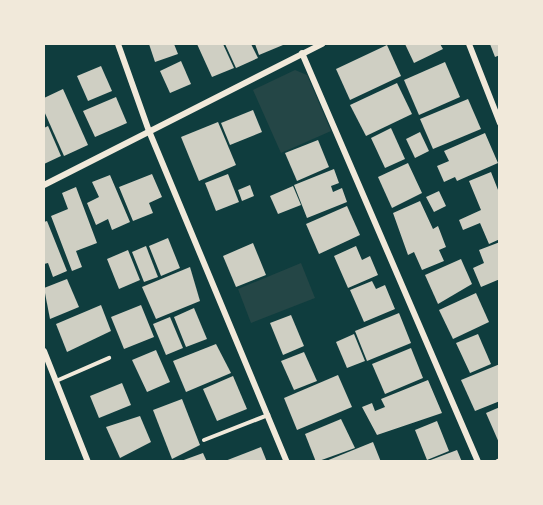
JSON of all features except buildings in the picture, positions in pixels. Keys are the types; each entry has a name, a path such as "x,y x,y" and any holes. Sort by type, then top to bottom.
{"street":[{"path":"118,44 149,131 287,462"},
{"path":"44,185 322,44"},
{"path":"469,44 500,123"},
{"path":"302,53 478,462"},
{"path":"44,351 88,462"}],"lane":[{"path":"55,381 109,358"},
{"path":"204,440 269,415"}],"shaded area":[{"path":"295,70 307,75 331,131 281,153 253,90"},
{"path":"301,263 315,298 251,323 238,289"}]}
